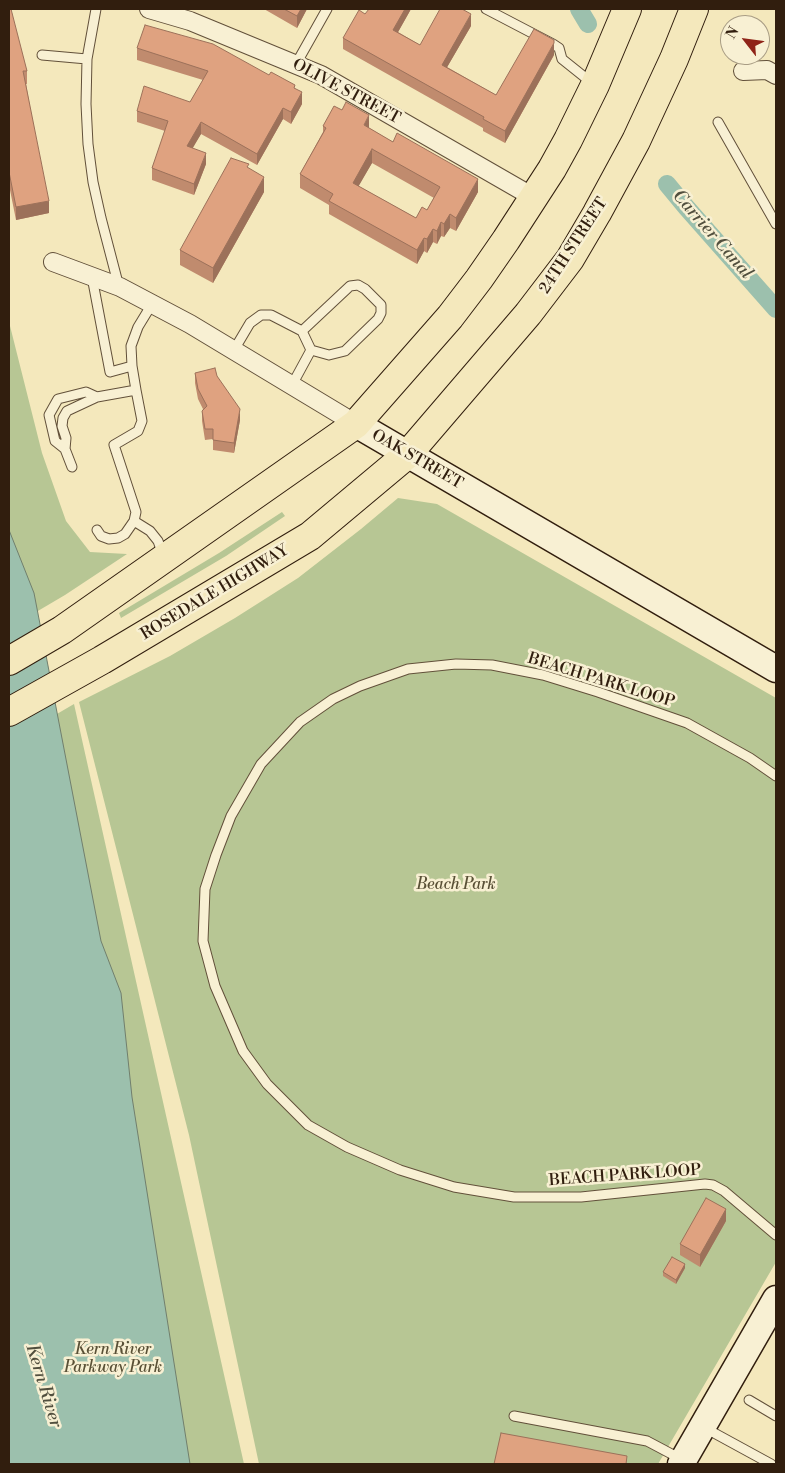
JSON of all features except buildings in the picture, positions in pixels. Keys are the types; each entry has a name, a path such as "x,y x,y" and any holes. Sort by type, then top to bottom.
{"main road":[{"path":"9,661 62,630 356,424 450,317 479,279 533,197 568,140 627,9"},
{"name":"24TH STREET","path":"408,454 528,314 570,259 636,141 694,9"},
{"name":"OAK STREET","path":"356,424 776,669"},
{"name":"ROSEDALE HIGHWAY","path":"9,712 102,660 310,536 408,454"},
{"path":"682,1462 776,1299"}],"street":[{"name":"OLIVE STREET","path":"149,9 190,21 321,75 533,197"},
{"path":"743,71 767,70 776,75"},
{"name":"OAK STREET","path":"53,262 120,288 190,324 356,424"}],"lane":[{"path":"96,9 87,59 86,104 89,154 101,218 120,288"},
{"path":"296,64 327,9"},
{"path":"486,9 559,48 562,59 594,85"},
{"path":"42,55 87,59"},
{"path":"718,122 776,224"},
{"path":"92,277 110,372 132,366"},
{"path":"234,350 250,323 261,315 271,315 302,331 311,350 329,355 345,351 345,345 363,327 378,319 382,313 381,305 365,289 358,285 350,286 340,302 302,331"},
{"path":"97,530 101,536 109,539 118,538 125,534 134,521 136,512 114,445 138,431 142,421 132,366 132,346 138,327 152,304"},
{"path":"292,385 311,350"},
{"path":"72,468 65,449 66,438 62,426 62,418 67,410 97,397 136,390"},
{"path":"65,449 55,441 49,415 53,406 58,399 72,394 86,392 97,397"},
{"path":"134,521 142,524 154,535 165,558"},
{"name":"BEACH PARK LOOP","path":"776,776 750,758 687,723 598,692 543,676 492,665 474,664 408,669 360,686 333,699 300,722 261,764 231,816 216,855 205,889 203,941 215,986 243,1051 267,1084 308,1125 347,1147 400,1170 454,1187 514,1197 581,1197 706,1184 724,1191 776,1235"},
{"path":"749,1400 776,1416"},
{"path":"514,1416 647,1442 682,1462"},
{"path":"703,1426 771,1464"}],"green space":[{"path":"9,322 42,453 66,521 90,552 127,554 65,595 9,628"},
{"name":"Beach Park","path":"398,498 437,504 776,698 776,1262 658,1464 259,1464 189,1135 79,702 170,656 298,578"},
{"path":"282,512 285,516 226,556 121,618 119,613 219,553"},
{"name":"Kern River","path":"74,704 244,1464 9,1464 9,742"}],"water":[{"name":"Kern River","path":"9,530 34,593 101,941 121,993 132,1097 190,1464 9,1464"}],"waterway":[{"name":"Carrier Canal","path":"579,9 588,24"},
{"name":"Carrier Canal","path":"667,184 776,309"}],"park label":[{"name":"Kern River Parkway Park","path":"113,1359"}]}
